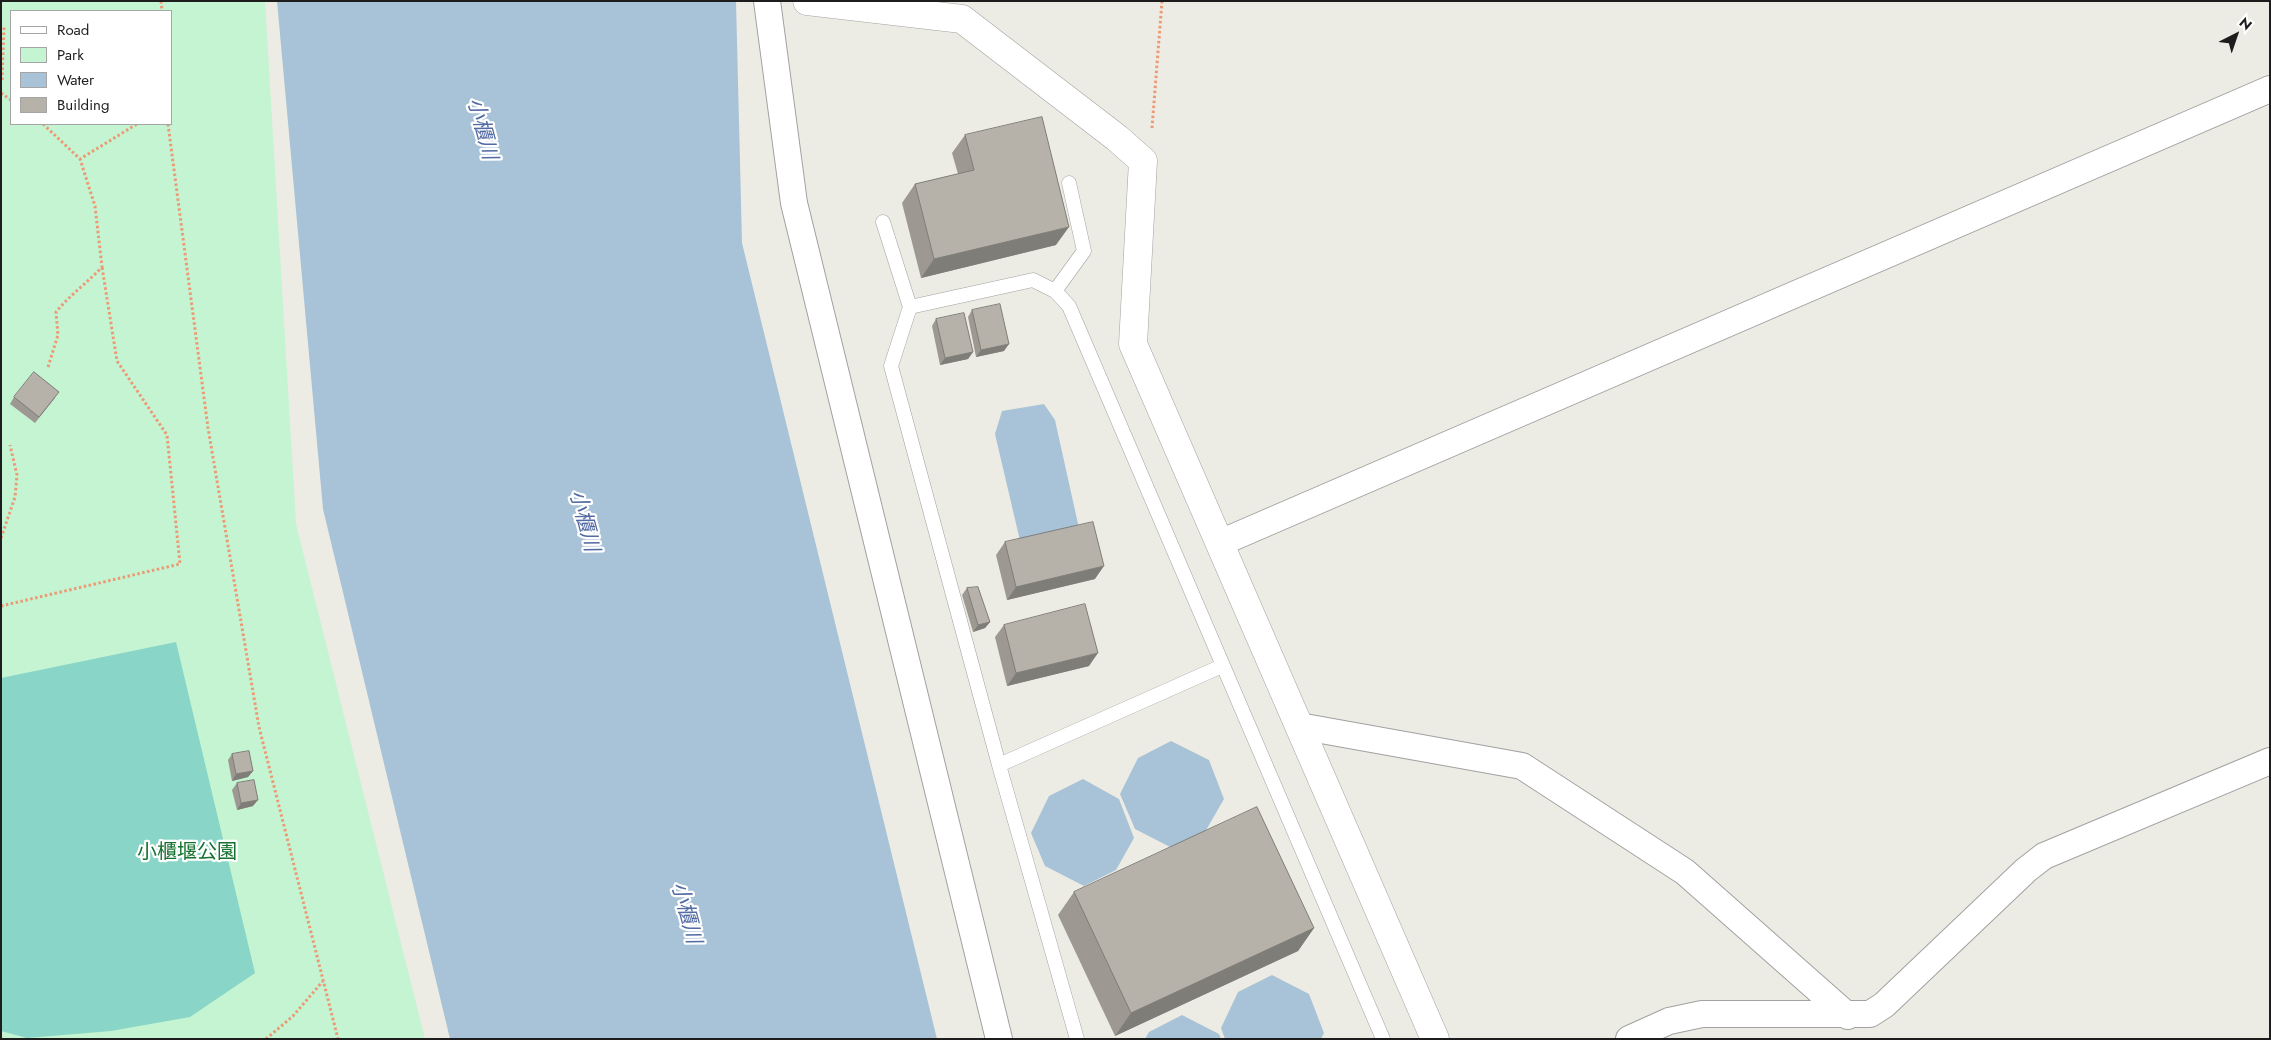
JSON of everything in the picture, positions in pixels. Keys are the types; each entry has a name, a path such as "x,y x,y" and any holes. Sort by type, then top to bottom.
{"street":[{"path":"767,1 794,203 999,1039"},
{"path":"807,1 962,19 1117,138 1143,162 1133,344 1435,1039"},
{"path":"1220,543 2270,89"},
{"path":"1299,726 1522,766 1685,872 1848,1016"},
{"path":"1629,1039 1669,1021 1702,1014 1848,1016 1870,1014 1884,1006 2026,870 2044,856 2270,761"}],"lane":[{"path":"1056,291 1084,251 1069,183"},
{"path":"883,222 910,307 892,366 999,765 1077,1039"},
{"path":"910,307 1033,280 1056,291 1069,306 1383,1039"},
{"path":"999,765 1222,666"}],"path":[{"path":"1143,162 1154,122 1162,1"},
{"path":"2,80 4,28"},
{"path":"1,606 180,564 168,435 117,361 94,206 80,159 44,125"},
{"path":"80,159 135,125"},
{"path":"168,125 208,428 259,727 338,1039"},
{"path":"48,367 58,336 56,312 68,297 91,279 102,267"},
{"path":"1,538 15,497 17,475 10,444"},
{"path":"266,1039 293,1016 323,981"}],"green space":[{"name":"小櫃堰公園","path":"1,1 265,1 296,524 425,1039 1,1039"},
{"path":"176,642 255,973 190,1017 111,1031 27,1038 1,1031 1,678"}],"water":[{"name":"小櫃川","path":"277,1 736,1 742,243 937,1039 450,1039 323,509"},
{"path":"1044,404 1055,420 1080,533 1021,545 995,434 1002,411"},
{"path":"1171,741 1209,760 1224,799 1205,832 1172,848 1135,829 1120,794 1138,758"},
{"path":"1083,779 1119,799 1134,838 1116,870 1084,886 1045,866 1031,833 1049,796"},
{"path":"1272,975 1309,994 1324,1033 1321,1039 1225,1039 1221,1028 1238,992"},
{"path":"1182,1015 1219,1034 1221,1039 1145,1039 1149,1032"}],"building":[{"path":"1042,117 1069,227 934,259 915,184 974,170 965,135"},
{"path":"1000,304 1009,344 981,350 972,310"},
{"path":"964,313 973,352 945,358 936,319"},
{"path":"34,372 59,392 39,417 14,397"},
{"path":"1093,522 1104,566 1016,587 1005,542"},
{"path":"978,587 990,622 978,625 967,588"},
{"path":"1085,604 1098,653 1016,673 1004,625"},
{"path":"249,751 253,771 236,774 232,754"},
{"path":"254,780 258,800 241,803 237,783"},
{"path":"1257,807 1314,928 1131,1013 1074,892"}]}
